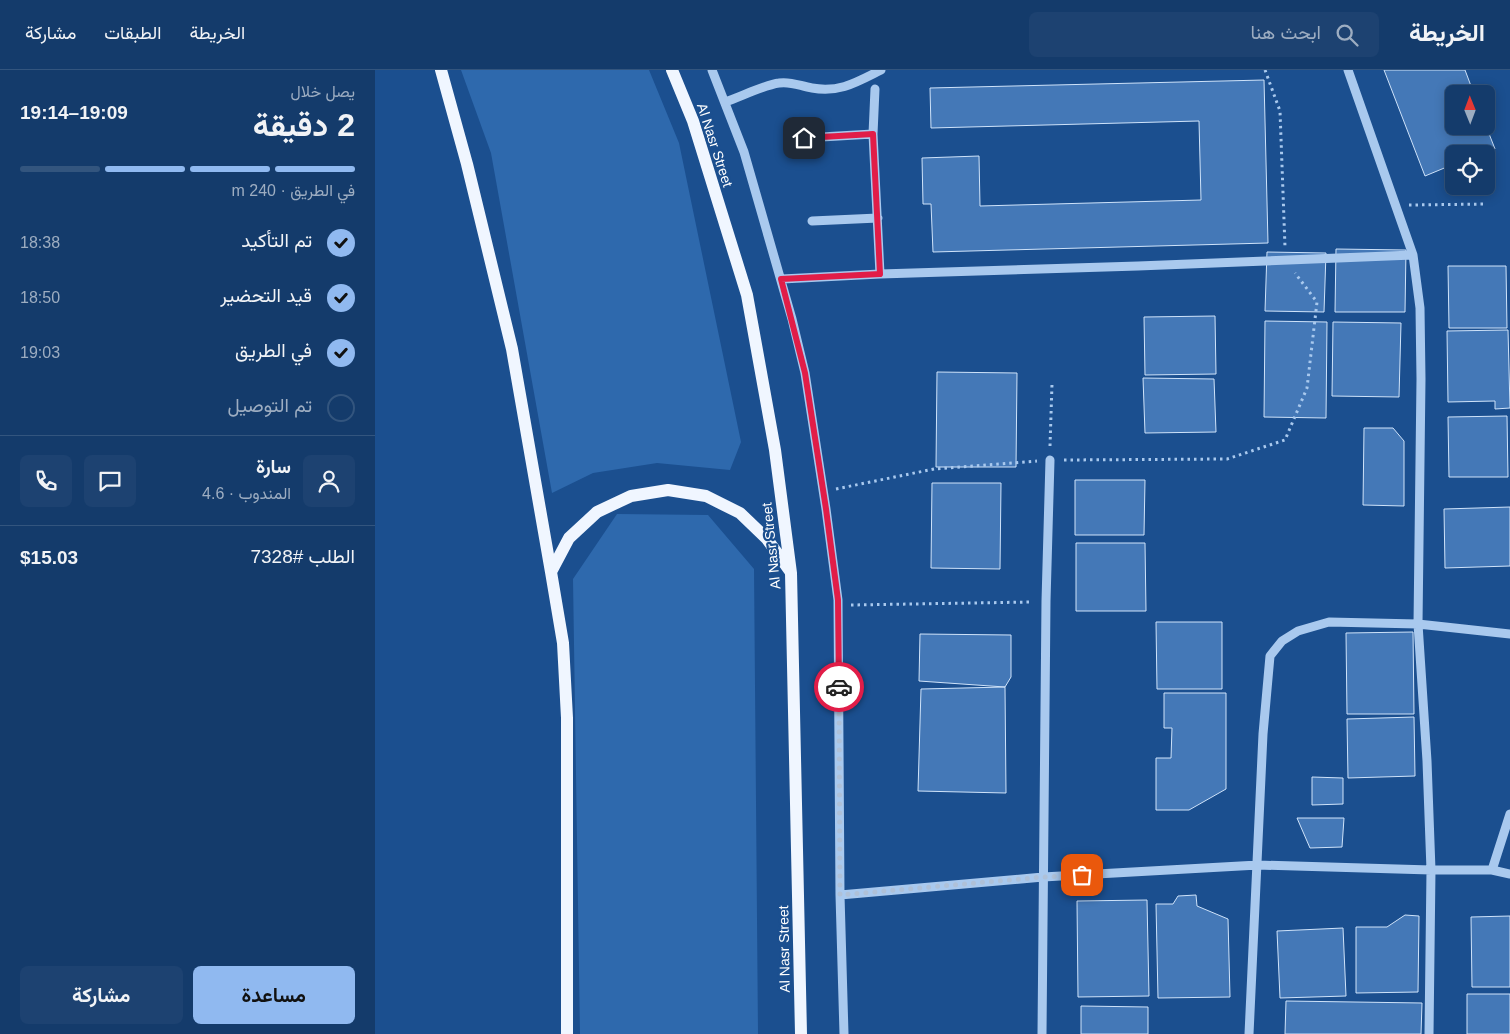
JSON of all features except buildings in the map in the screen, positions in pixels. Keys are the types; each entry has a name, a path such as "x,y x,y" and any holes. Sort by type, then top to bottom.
{"main road":[{"path":"441,70 467,164 512,349 563,643 567,718 567,1034"},
{"name":"Al Nasr Street","path":"672,70 693,121 747,295 775,450 791,573 801,1034"},
{"path":"551,572 569,538 597,512 631,496 668,490 705,496 739,513 767,539 791,573"}],"street":[{"path":"712,70 744,152 781,279 805,373 823,491 838,605 840,895 844,1034"},
{"path":"725,102 777,83 788,82 827,90 845,87 881,70"},
{"path":"1348,70 1413,254 1420,308 1418,624 1427,761 1431,870 1429,1034"},
{"path":"875,89 873,134 880,274"},
{"path":"804,138 873,134"},
{"path":"811,221 878,218"},
{"path":"781,279 1413,254"},
{"path":"1042,1034 1045,602 1050,460"},
{"path":"1249,1034 1263,734 1270,656 1282,641 1297,631 1329,622 1418,624 1510,634"},
{"path":"1492,870 1510,814"},
{"path":"840,895 1043,877 1258,865 1492,870 1510,874"}],"path":[{"path":"823,491 934,469 1050,460 1227,459 1285,440 1307,388 1317,302 1285,260 1280,111 1265,70"},
{"path":"1396,205 1487,204"},
{"path":"1050,460 1052,384"},
{"path":"838,605 1045,602"}],"shaded area":[{"path":"461,70 649,70 679,143 741,442 730,470 657,463 593,473 552,493 491,153"},
{"path":"617,514 708,515 754,569 758,1034 580,1034 573,579"}],"way so far":[{"path":"839,687 840,895 1082,875"}],"route":[{"path":"804,138 873,134 880,274 781,279 805,373 826,509 838,600 839,687"}]}
